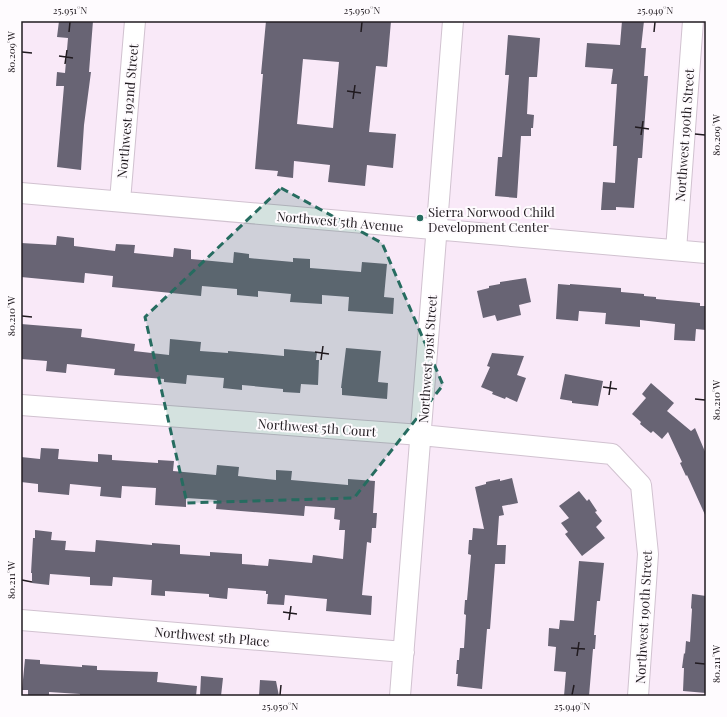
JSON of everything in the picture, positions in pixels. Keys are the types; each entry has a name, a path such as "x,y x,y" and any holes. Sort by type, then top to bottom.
{"street":[{"name":"Northwest 192nd Street","path":"120,201 135,21"},
{"name":"Northwest 191st Street","path":"400,696 453,21"},
{"name":"Northwest 190th Street","path":"676,250 693,21"},
{"name":"Northwest 5th Avenue","path":"21,193 706,253"},
{"name":"Northwest 5th Court","path":"21,405 421,435 612,454"},
{"name":"Northwest 190th Street","path":"612,454 641,485 648,554 638,696"},
{"name":"Northwest 5th Place","path":"21,620 404,652"}],"highlighted area":[{"path":"281,188 382,243 443,385 354,498 187,503 145,317"}],"building":[{"path":"59,21 93,21 89,72 91,72 84,125 81,170 57,167 64,86 56,86 57,72 65,73 68,38 57,37"},
{"path":"266,21 391,21 387,67 376,66 369,132 396,134 393,168 367,165 365,186 328,182 330,165 294,161 293,178 277,176 278,171 255,169 263,74 261,74","holes":["303,59 339,62 333,128 297,124"]},
{"path":"622,21 644,21 641,48 646,48 644,76 648,76 642,158 638,158 634,208 616,207 616,210 601,210 603,182 615,183 617,146 613,146 617,84 611,84 613,69 585,67 587,43 620,45"},
{"path":"508,35 540,38 537,77 529,77 527,114 534,115 533,128 531,128 531,136 521,136 517,198 495,196 498,157 502,157 509,75 505,75"},
{"path":"57,236 74,238 74,246 115,251 116,244 135,245 134,253 173,257 174,248 191,250 191,259 233,263 234,252 249,254 249,258 293,262 293,258 310,259 310,268 361,272 362,262 387,264 384,297 394,298 393,314 348,311 349,297 322,295 322,304 290,302 291,294 258,291 258,297 237,295 237,289 202,286 201,296 112,287 113,276 85,273 84,283 21,277 21,243 56,245"},
{"path":"526,278 531,302 519,305 521,315 497,321 495,315 483,318 477,291 489,288 489,286 500,284 500,282"},
{"path":"558,284 621,288 621,292 644,294 644,296 656,297 656,299 700,303 700,306 706,306 706,330 696,329 695,341 674,340 675,324 640,320 640,327 605,324 606,313 579,311 578,321 556,319"},
{"path":"21,324 82,329 81,337 135,344 134,351 169,355 170,339 201,342 200,351 228,353 228,351 284,356 284,349 317,352 316,360 319,360 318,385 301,384 300,393 283,392 283,389 242,385 242,390 223,388 224,378 187,375 186,384 164,382 164,379 114,375 115,369 67,364 66,373 46,371 47,361 21,359"},
{"path":"346,348 381,351 378,382 388,383 387,399 342,395 341,388"},
{"path":"492,353 524,356 517,375 526,378 517,402 506,397 505,399 492,394 493,392 481,387 490,367 487,366"},
{"path":"565,374 603,381 598,406 572,403 572,401 560,399"},
{"path":"651,383 674,403 667,411 691,431 695,428 706,454 706,517 680,463 682,462 668,432 662,439 653,431 651,433 640,424 641,422 632,414 646,398 642,394"},
{"path":"41,448 59,449 58,459 98,462 98,454 112,455 112,460 158,463 158,460 174,461 173,471 216,475 217,465 239,467 238,476 276,480 276,470 292,471 291,480 348,485 348,479 375,481 373,513 377,513 376,528 372,528 371,543 367,542 362,595 372,596 371,615 326,611 327,599 285,595 284,605 267,604 268,594 266,594 266,591 228,588 227,599 209,597 209,594 165,591 165,596 151,595 152,580 113,577 112,586 90,585 90,577 50,574 49,585 32,583 31,573 33,538 35,538 35,530 52,532 51,540 66,541 65,550 95,552 96,540 152,545 152,543 180,545 180,554 210,556 210,552 242,554 242,564 268,566 269,559 312,563 313,555 343,559 345,530 339,530 340,520 334,519 335,508 305,506 304,516 216,509 217,500 186,498 186,507 155,505 156,488 122,486 121,498 100,496 101,487 70,484 69,495 38,492 38,484 21,482 21,457 40,459"},
{"path":"512,478 518,503 502,506 504,515 499,516 497,545 506,545 505,564 495,564 490,629 487,629 482,689 457,686 457,660 459,660 460,648 464,648 466,615 464,614 465,600 467,600 471,555 468,554 469,540 472,540 473,528 484,529 475,487 486,484 486,482"},
{"path":"579,491 587,501 589,499 597,511 595,512 602,521 596,527 605,538 582,556 565,534 568,532 561,523 569,518 559,506"},
{"path":"579,561 604,563 600,601 597,601 594,635 596,635 595,649 593,649 589,696 564,696 566,672 554,671 556,647 548,646 549,628 559,629 560,620 574,621"},
{"path":"692,594 706,596 706,693 683,691 684,668 682,668 686,641 690,642"},
{"path":"25,659 40,660 40,664 82,667 82,665 97,666 97,670 158,672 157,682 197,686 196,696 86,696 80,694 49,692 49,696 28,696 28,690 22,690"},
{"path":"201,676 223,678 221,696 200,696"},
{"path":"260,680 276,681 279,696 259,696"}],"place":[{"name":"Sierra Norwood Child Development Center","path":"420,218"}]}
